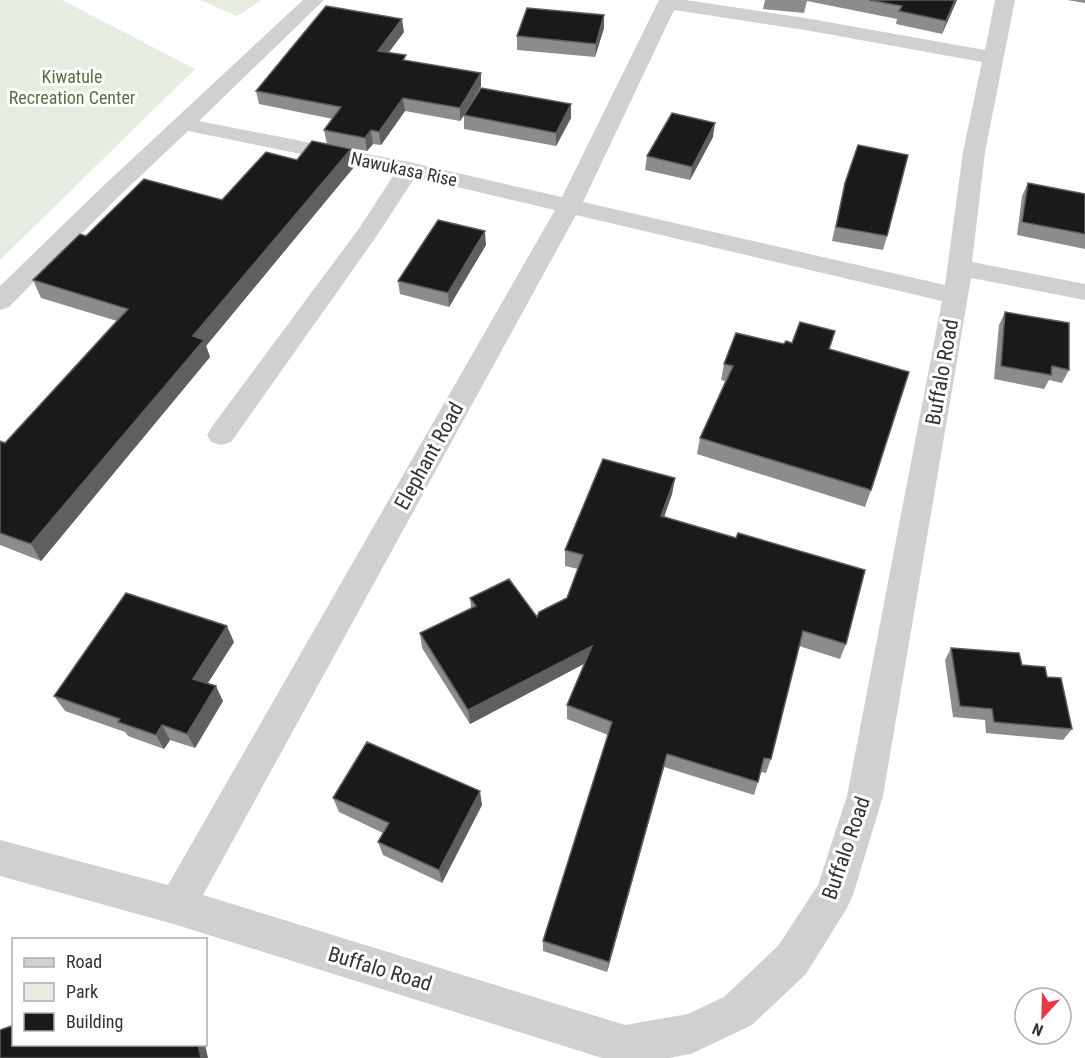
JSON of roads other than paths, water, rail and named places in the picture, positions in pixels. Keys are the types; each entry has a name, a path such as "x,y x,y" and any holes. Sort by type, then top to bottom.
{"street":[{"path":"0,301 109,193 314,0"},
{"name":"Buffalo Road","path":"0,858 177,906 625,1045 691,1034 738,1011 792,960 834,894 865,796 958,282 974,152 1005,0"},
{"path":"669,2 994,58"},
{"name":"Elephant Road","path":"177,906 570,205 669,2"},
{"name":"Nawukasa Rise","path":"183,124 570,205 958,282 1085,292"},
{"path":"221,435 368,232 409,170"}],"park label":[{"name":"Kiwatule Recreation Center","path":"72,86"}]}
